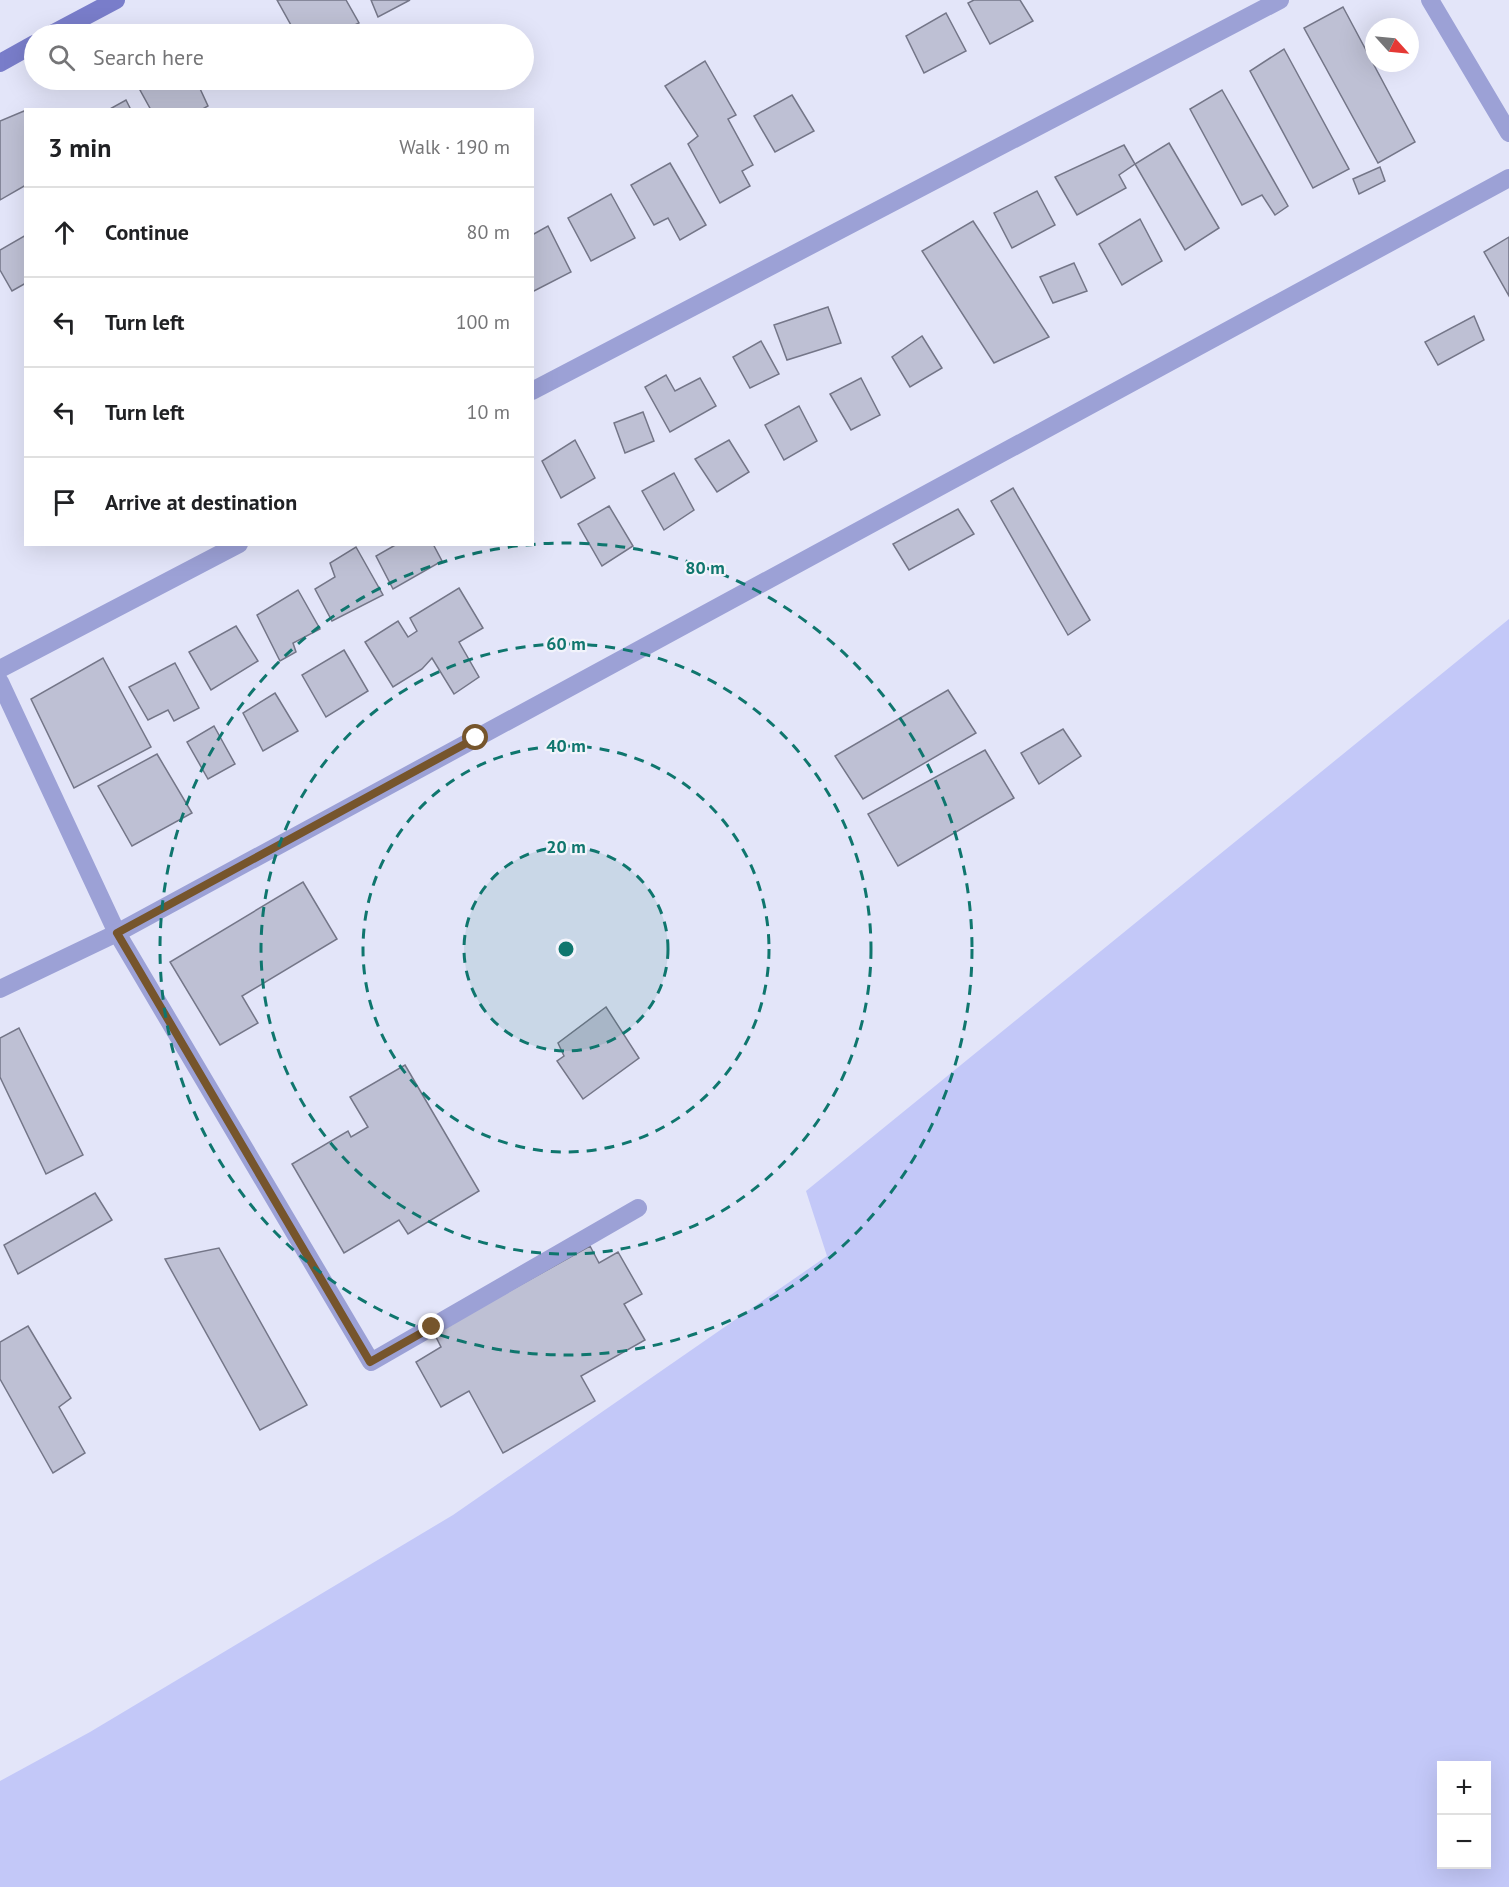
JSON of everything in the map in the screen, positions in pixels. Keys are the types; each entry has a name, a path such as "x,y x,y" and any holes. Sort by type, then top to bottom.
{"main road":[{"path":"71,24 116,0"},
{"path":"0,63 24,50"}],"street":[{"path":"534,390 1280,0"},
{"path":"1430,0 1509,133"},
{"path":"0,989 117,933 1509,178"},
{"path":"0,669 235,546"},
{"path":"0,682 117,933 370,1362 638,1208"}],"water":[{"path":"1509,619 1509,1887 0,1887 0,1781 90,1732 453,1515 827,1256 806,1191"}],"building":[{"path":"277,0 346,0 359,23 357,24 290,24"},
{"path":"371,0 410,0 378,17"},
{"path":"974,0 1020,0 1033,21 990,44 968,3"},
{"path":"1343,7 1365,48 1365,72 1378,72 1415,142 1378,163 1304,28"},
{"path":"946,13 966,51 924,73 906,36"},
{"path":"1284,49 1349,169 1313,188 1250,71"},
{"path":"705,61 736,115 728,119 753,165 742,171 750,186 720,203 688,144 698,136 665,86"},
{"path":"140,90 201,90 208,106 204,108 150,108"},
{"path":"1222,90 1288,206 1275,215 1262,195 1242,205 1190,109"},
{"path":"792,95 814,131 775,152 754,116"},
{"path":"126,100 130,108 112,108"},
{"path":"24,111 24,186 0,200 0,121"},
{"path":"1169,143 1219,228 1185,250 1135,164"},
{"path":"1124,145 1135,164 1119,175 1126,188 1077,215 1055,177"},
{"path":"670,163 706,225 680,240 668,218 654,225 631,185"},
{"path":"1380,167 1385,181 1359,194 1353,179"},
{"path":"1037,191 1055,225 1012,248 994,213"},
{"path":"611,194 635,238 591,261 568,218"},
{"path":"1140,219 1162,261 1122,285 1099,244"},
{"path":"973,221 1049,337 994,363 922,251"},
{"path":"548,226 571,272 534,291 534,234"},
{"path":"24,236 24,284 12,291 0,270 0,250"},
{"path":"1509,237 1509,296 1484,252"},
{"path":"1074,263 1087,291 1053,303 1040,277"},
{"path":"828,307 841,343 787,360 774,325"},
{"path":"1474,316 1484,340 1438,365 1425,342"},
{"path":"922,336 942,368 910,387 892,357"},
{"path":"761,341 779,374 750,388 733,357"},
{"path":"666,375 675,391 700,378 716,406 670,432 645,387"},
{"path":"861,378 880,415 851,430 830,394"},
{"path":"799,406 817,441 784,460 765,425"},
{"path":"643,412 654,441 625,453 614,423"},
{"path":"575,440 595,478 561,498 542,461"},
{"path":"729,440 749,472 717,492 695,459"},
{"path":"674,473 694,510 664,530 642,491"},
{"path":"1013,488 1090,620 1068,635 991,501"},
{"path":"609,506 633,546 602,566 578,524"},
{"path":"958,509 974,534 909,570 893,544"},
{"path":"394,546 434,546 442,561 393,589 376,556"},
{"path":"356,547 383,595 332,621 315,589 335,577 330,563"},
{"path":"459,588 483,628 459,642 479,677 454,694 432,658 422,669 393,687 365,642 398,621 408,637 417,631 410,618"},
{"path":"298,590 320,629 293,643 296,652 280,661 257,615"},
{"path":"236,626 258,661 211,690 189,652"},
{"path":"344,650 368,691 326,717 302,675"},
{"path":"103,658 151,747 74,788 31,699"},
{"path":"175,663 199,708 174,721 168,710 148,720 129,687"},
{"path":"948,690 976,733 863,799 835,756"},
{"path":"275,693 298,731 263,751 243,713"},
{"path":"214,726 235,764 208,779 187,742"},
{"path":"1063,729 1081,756 1039,784 1021,753"},
{"path":"985,750 1014,798 898,866 868,814"},
{"path":"157,754 192,813 132,846 98,786"},
{"path":"303,882 337,939 242,996 258,1023 220,1045 170,962"},
{"path":"606,1007 639,1058 583,1099 557,1061 564,1056 558,1043"},
{"path":"19,1028 83,1155 46,1174 0,1077 0,1038"},
{"path":"405,1065 479,1191 408,1234 399,1220 344,1253 292,1164 348,1131 351,1137 368,1127 350,1097"},
{"path":"95,1193 112,1220 18,1274 4,1245"},
{"path":"590,1246 599,1263 618,1252 642,1294 624,1304 645,1340 581,1376 595,1401 503,1453 469,1391 441,1407 416,1362 441,1347 434,1333"},
{"path":"219,1248 307,1405 260,1430 165,1259"},
{"path":"28,1326 71,1398 59,1407 85,1453 53,1473 0,1379 0,1342"}],"route":[{"path":"432,1327 370,1362 117,933 476,738"}]}
